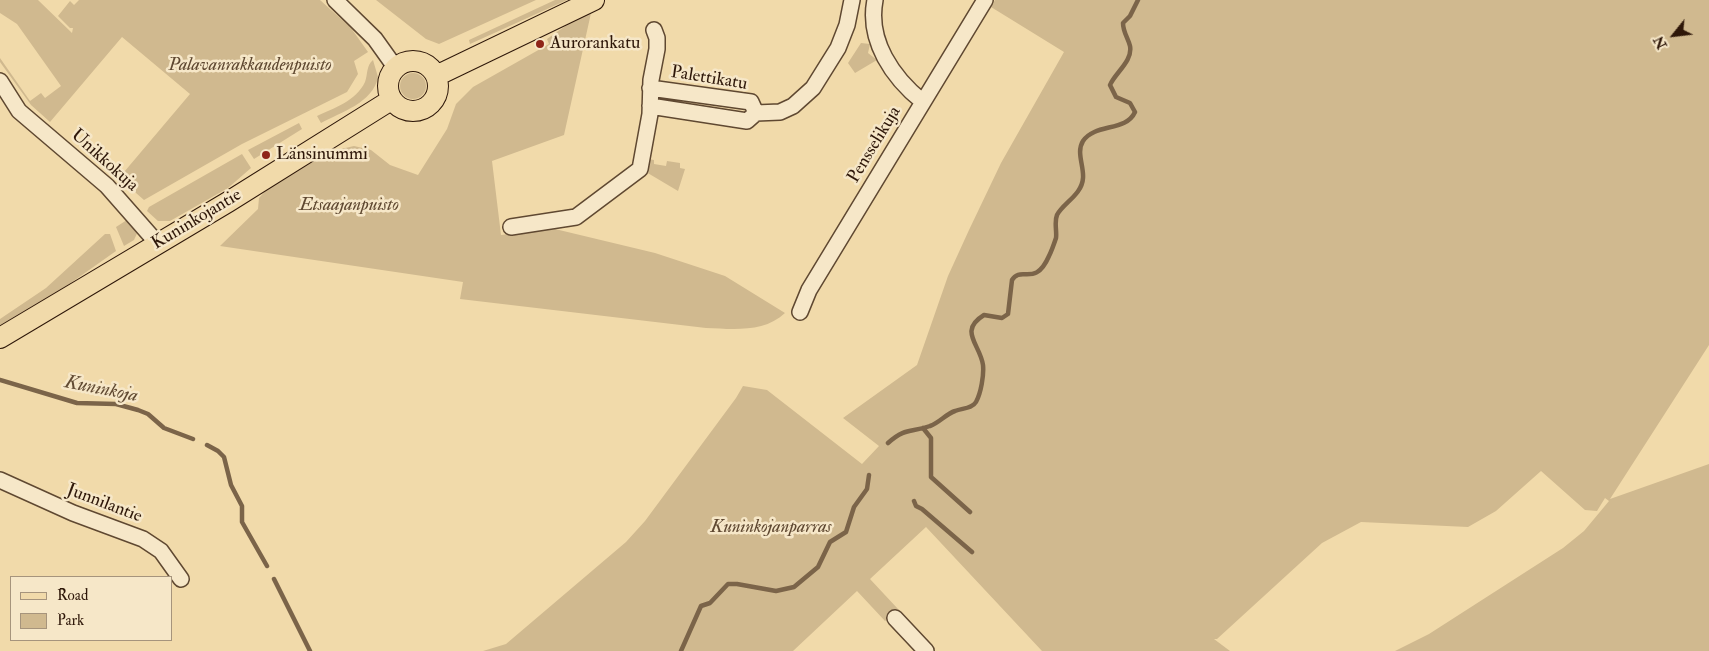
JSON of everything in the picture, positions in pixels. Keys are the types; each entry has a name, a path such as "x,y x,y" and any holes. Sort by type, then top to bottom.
{"main road":[{"path":"436,76 594,0"},
{"path":"407,61 421,62 432,70 436,76 438,90 436,96 427,107 407,111 391,100 387,86 388,79 395,67 407,61"},
{"name":"Kuninkojantie","path":"0,338 158,244 391,100"}],"street":[{"path":"335,0 374,39 395,67"},
{"name":"Pensselikuja","path":"800,312 809,290 985,0"},
{"path":"852,1 875,2 877,39 886,60 902,84 923,102"},
{"name":"Palettikatu","path":"650,106 747,121 756,114 780,112 800,102 813,88 838,48 847,25 852,1"},
{"path":"511,227 576,217 640,169 657,49 657,38 654,30"},
{"name":"Unikkokuja","path":"1,88 19,111 107,186 158,244"},
{"name":"Palettikatu","path":"650,88 751,102 756,114"},
{"name":"Unikkokuja","path":"0,106 19,111"},
{"name":"Junnilantie","path":"0,480 73,513 143,539 161,551 181,578"},
{"path":"895,618 923,650"}],"green space":[{"name":"Palavanrakkaudenpuisto","path":"0,0 38,0 72,33 73,28 70,28 58,16 70,1 74,5 79,0 320,0 351,28 368,52 354,61 358,74 347,92 242,144 144,200 119,178 190,94 122,37 50,122 31,105 0,62 0,58 30,101 41,93 45,98 61,86 17,24 0,13"},
{"path":"376,0 536,0 439,44 426,39"},
{"path":"555,0 567,0 470,44 469,40"},
{"name":"Kuninkojanparras","path":"995,0 1709,0 1709,345 1610,499 1709,464 1709,651 1395,651 1429,634 1563,548 1584,531 1609,501 1605,498 1597,511 1585,510 1541,471 1496,511 1468,527 1361,522 1322,543 1217,639 1214,639 1230,651 1042,651 926,527 870,579 898,609 885,621 857,591 793,651 483,651 506,644 626,542 645,521 743,386 767,390 862,464 879,446 843,418 917,365 948,276 969,230 1001,163 1064,52 991,7"},
{"name":"Etsaajanpuisto","path":"591,13 564,135 492,161 501,235 555,229 655,253 725,276 785,313 777,319 758,327 706,328 460,299 463,282 220,246 258,209 259,198 269,187 328,152 354,146 371,150 390,165 418,175 447,129 456,104 473,87 549,44 547,39 574,20"},
{"path":"861,43 870,44 868,53 877,60 855,73 848,63"},
{"path":"373,60 378,77 370,94 355,106 321,123 317,116 344,103 361,89 365,82 369,65"},
{"path":"413,73 422,77 426,86 422,95 413,99 404,95 400,86 404,77"},
{"path":"299,123 302,129 254,159 248,150"},
{"path":"242,154 251,168 228,188 170,221 158,221 147,211 149,207"},
{"path":"648,159 654,160 654,164 666,166 667,161 680,163 680,168 685,169 678,191 646,172"},
{"path":"130,218 139,229 134,240 124,246 116,227"},
{"path":"105,234 110,234 116,251 31,311 0,330 0,319 46,288"}],"waterway":[{"name":"Kuninkoja","path":"888,443 899,435 933,425 952,412 969,407 976,402 982,384 983,365 971,332 972,327 984,315 1002,318 1008,314 1012,280 1020,274 1034,274 1044,266 1056,238 1057,215 1076,194 1082,184 1083,173 1080,150 1083,141 1088,135 1125,122 1135,112 1130,103 1116,97 1110,85 1129,57 1130,46 1123,23 1130,16 1138,0"},
{"name":"Kuninkoja","path":"0,380 77,403 116,404 138,410 148,414 164,428 193,439"},
{"path":"923,428 931,438 931,477 970,512"},
{"name":"Kuninkoja","path":"207,445 224,457 231,485 242,506 242,522 267,566"},
{"name":"Kuninkoja","path":"681,651 701,606 710,603 728,584 776,591 794,587 818,567 830,542 846,532 854,507 867,489 869,475"},
{"path":"914,501 916,506 972,552"},
{"name":"Kuninkoja","path":"274,579 310,651"}],"place":[{"name":"Aurorankatu","path":"540,44"},
{"name":"Länsinummi","path":"266,155"}]}
